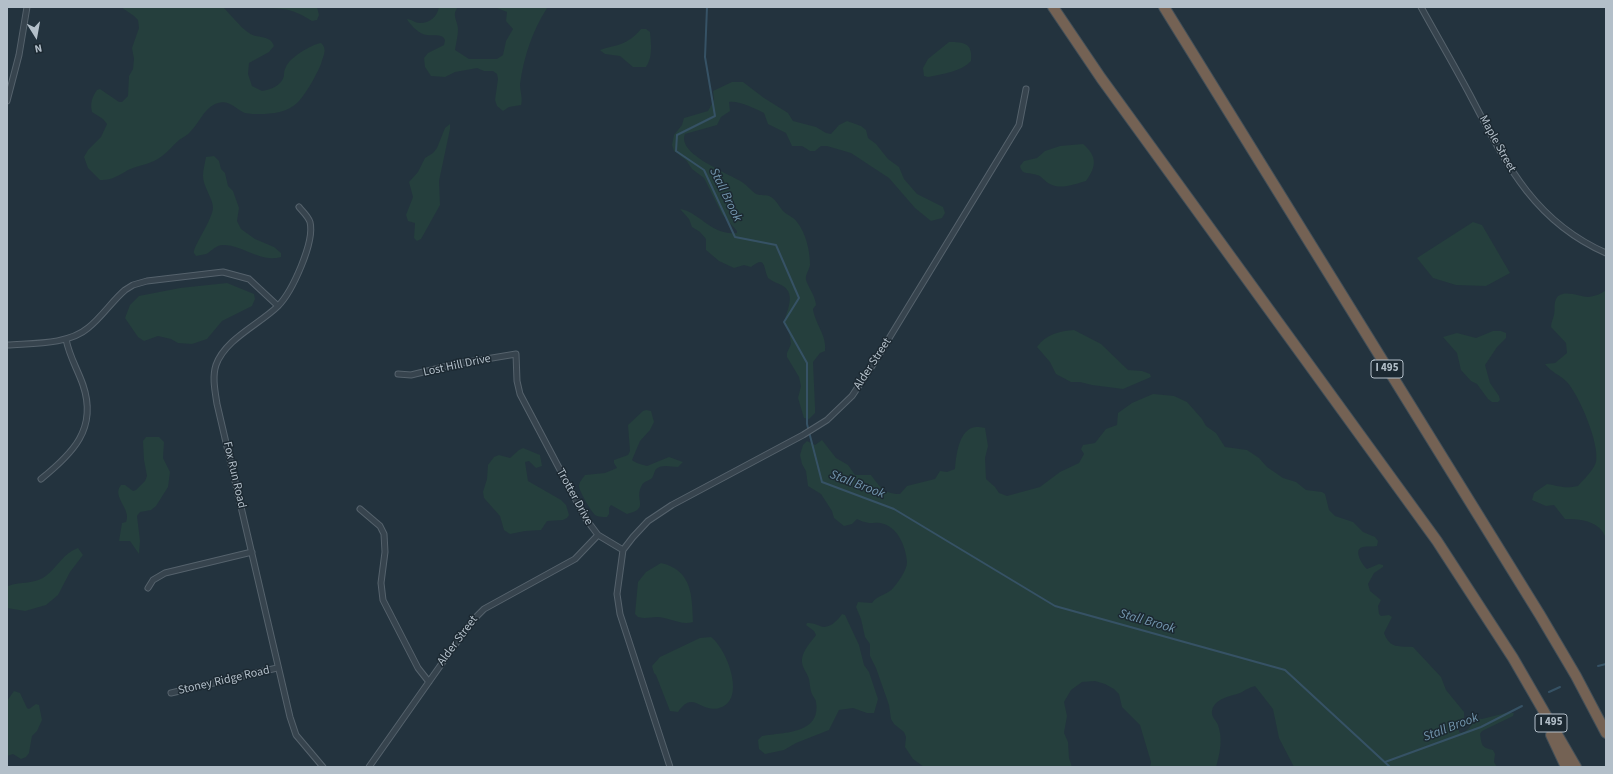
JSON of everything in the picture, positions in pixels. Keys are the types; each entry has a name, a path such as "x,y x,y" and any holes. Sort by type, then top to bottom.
{"highway":[{"name":"I 495","path":"1053,7 1101,78 1424,521 1472,593 1526,679 1576,767"},
{"name":"I 495","path":"1164,7 1532,602 1576,676 1606,733"},
{"path":"1576,676 1606,725"},
{"path":"1526,679 1566,767"}],"street":[{"path":"7,101 19,55 27,7"},
{"name":"Maple Street","path":"1421,7 1494,141 1522,187 1559,225 1606,253"},
{"name":"Alder Street","path":"623,550 633,536 648,521 672,505 812,430 826,420 852,396 874,363 1019,125 1026,89"},
{"name":"Fox Run Road","path":"299,207 310,222 309,243 304,260 294,282 278,306 227,348 216,364 214,374 216,399 252,552 277,668 290,717 296,735 323,767"},
{"path":"7,345 75,337 88,328 126,290 133,285 147,281 222,272 249,279 278,306"},
{"path":"41,479 73,450 82,434 87,416 86,396 66,339"},
{"name":"Lost Hill Drive","path":"398,374 411,375 456,364 516,354"},
{"name":"Trotter Drive","path":"516,354 517,381 520,394 586,519 598,535 623,550"},
{"path":"360,509 380,526 384,534 385,552 381,583 386,607 418,668 429,682"},
{"name":"Alder Street","path":"369,767 464,632 477,616 484,609 575,559 598,535"},
{"path":"623,550 616,594 620,614 670,767"},
{"path":"148,588 153,580 165,573 252,552"},
{"name":"Stoney Ridge Road","path":"171,693 277,668"}],"green space":[{"path":"121,7 224,8 246,31 252,35 270,40 274,46 269,52 249,63 248,74 252,86 262,91 273,88 281,82 288,63 301,52 321,43 325,50 321,64 314,79 300,100 289,109 275,113 250,114 245,113 231,104 220,102 207,109 194,128 158,159 131,169 111,179 100,180 88,168 84,157 88,150 101,137 107,124 103,119 92,112 92,100 97,90 100,89 119,102 122,102 128,96 129,76 133,69 134,59 132,48 139,28 138,20"},
{"path":"260,7 317,7 319,15 317,20 312,21 290,10"},
{"path":"439,7 458,7 455,13 458,29 455,50 469,59 497,59 503,55 506,41 513,29 506,21 507,12 497,8 549,7 537,26 526,54 520,84 522,100 521,105 509,107 503,111 497,106 495,100 498,79 497,74 493,71 484,71 477,68 455,72 445,77 431,76 425,67 424,58 428,53 444,45 445,40 441,36 424,35 418,32 407,19 418,23 430,21 435,16"},
{"path":"641,29 646,29 650,32 651,55 646,67 633,67 620,56 605,54 600,50 628,41"},
{"path":"949,42 963,43 969,47 971,50 971,61 962,68 951,72 928,77 924,76 923,68 928,59"},
{"path":"732,82 743,82 764,98 788,113 793,121 816,127 826,133 831,134 839,125 847,121 861,126 866,130 868,138 876,144 888,159 899,167 904,179 917,194 943,207 945,213 942,218 931,221 915,208 889,178 851,153 827,146 821,146 815,151 810,151 802,146 792,146 786,133 768,124 764,113 752,107 729,102 730,111 721,117 717,125 685,134 684,141 688,149 696,156 716,169 742,182 756,194 773,198 783,211 796,220 803,231 807,242 810,260 806,280 815,301 816,305 813,309 814,314 823,335 825,345 825,351 820,353 813,362 815,413 809,419 804,418 798,398 801,386 799,377 787,357 791,344 789,331 784,322 790,303 787,289 768,278 762,262 759,262 751,267 744,265 734,268 719,261 706,250 706,239 700,232 692,227 689,219 680,209 694,214 713,228 720,231 737,233 737,231 722,214 704,178 692,169 686,160 674,151 672,145 674,135 682,125 684,118 708,111 714,100 713,91"},
{"path":"450,124 439,181 440,205 421,239 417,241 414,238 415,223 408,221 406,215 413,197 409,182 418,172 425,158 433,153 437,148 445,128"},
{"path":"1083,144 1088,148 1094,161 1094,166 1090,176 1086,181 1068,186 1054,186 1039,176 1024,172 1021,169 1020,166 1024,161 1037,158 1045,151 1060,146"},
{"path":"214,156 219,161 221,169 225,173 228,186 233,191 239,208 237,221 241,229 255,239 274,247 281,253 281,257 266,258 239,248 225,245 217,247 205,254 196,256 194,253 194,250 212,213 213,204 203,180 203,176 206,157"},
{"path":"1473,222 1482,225 1510,273 1486,286 1456,285 1433,278 1417,258"},
{"path":"227,283 254,294 255,299 252,306 222,321 207,339 192,344 178,343 171,339 158,336 144,341 138,337 125,318 130,305 139,296 180,288"},
{"path":"1606,290 1606,539 1600,528 1590,522 1565,519 1554,505 1546,506 1532,500 1534,493 1547,484 1565,487 1578,486 1591,472 1595,465 1595,444 1583,408 1567,382 1545,364 1555,363 1567,353 1566,343 1551,327 1557,297 1570,294 1589,297 1598,295"},
{"path":"1074,330 1101,344 1128,370 1142,371 1150,374 1151,377 1123,389 1080,382 1071,382 1056,374 1050,362 1037,347 1049,336 1064,331"},
{"path":"1493,331 1501,331 1506,333 1506,338 1497,347 1485,365 1490,383 1499,396 1500,400 1498,402 1492,402 1488,399 1477,384 1471,381 1461,370 1457,353 1443,337 1457,333 1476,338"},
{"path":"1153,394 1174,396 1187,402 1202,419 1206,426 1216,433 1225,447 1247,450 1283,478 1296,482 1306,490 1322,492 1325,494 1329,510 1335,516 1353,522 1363,532 1375,537 1378,541 1377,546 1360,548 1358,554 1363,565 1367,569 1379,564 1383,565 1383,567 1374,573 1368,584 1370,591 1381,600 1378,606 1379,614 1381,616 1389,615 1392,617 1384,633 1386,638 1389,642 1396,646 1413,647 1441,677 1446,690 1464,712 1464,718 1459,726 1459,732 1461,733 1468,729 1474,718 1482,719 1506,713 1514,713 1513,716 1482,731 1480,734 1484,747 1493,750 1495,754 1494,762 1497,767 1294,767 1279,738 1273,709 1255,686 1224,698 1214,706 1212,715 1220,730 1221,741 1216,767 1150,767 1151,762 1140,725 1122,707 1119,694 1114,689 1095,681 1082,682 1071,690 1064,702 1067,716 1064,733 1068,742 1069,758 1072,767 924,767 913,759 905,747 906,737 904,732 894,724 891,719 889,705 876,668 870,656 870,644 865,637 861,619 856,607 858,602 872,603 877,598 892,590 896,585 907,565 903,545 894,530 884,524 869,523 857,519 852,524 844,526 834,518 832,511 821,494 808,486 806,471 802,464 800,455 803,445 807,441 815,445 822,440 836,458 848,465 855,475 871,475 886,491 900,494 907,486 935,479 940,471 947,472 955,469 956,457 962,437 970,429 976,427 985,428 988,446 985,458 986,479 999,493 1007,496 1040,487 1060,472 1079,463 1084,454 1081,449 1083,445 1095,443 1106,429 1117,425 1118,413 1132,403"},
{"path":"646,410 651,411 654,422 650,430 640,441 632,460 647,466 669,457 683,462 678,467 664,466 656,469 652,478 642,485 639,495 640,506 634,512 627,514 611,505 607,517 596,516 583,496 579,486 580,483 585,475 605,473 617,468 614,460 628,455 630,451 628,425"},
{"path":"146,437 159,437 164,442 163,458 170,472 168,487 156,506 151,510 140,512 137,516 140,541 139,554 130,541 119,541 122,523 126,522 127,517 118,494 121,485 125,485 133,491 145,481 147,476 143,441"},
{"path":"523,448 540,455 542,466 536,468 529,461 525,462 528,481 561,500 566,505 569,515 563,520 547,521 541,530 510,534 504,530 500,516 484,498 483,492 487,479 488,465 494,457 499,455 510,458"},
{"path":"78,548 83,555 70,572 58,595 46,605 25,611 7,608 8,586 33,582 42,578 69,553"},
{"path":"661,563 671,566 679,571 688,585 691,593 693,622 684,623 662,617 641,618 635,614 638,582 646,572"},
{"path":"842,614 845,615 859,645 864,665 869,672 878,699 874,713 867,713 853,708 839,710 829,730 796,743 784,750 765,754 759,749 758,740 762,736 800,730 813,720 816,712 816,701 811,692 809,679 802,662 804,652 816,635 814,631 806,625 807,623 827,627 836,621"},
{"path":"711,637 722,651 731,672 733,693 729,702 722,707 711,709 691,702 684,705 678,712 670,711 652,666 660,657 700,638"},
{"path":"14,691 20,693 27,708 29,709 36,704 39,705 42,720 37,731 32,736 29,753 26,757 21,759 13,754 7,756 7,701"}],"waterway":[{"name":"Stall Brook","path":"707,7 705,57 715,116 677,135 676,151 704,170 735,237 776,245 799,298 784,322 807,363 807,424 822,482 894,509 1055,606 1285,670 1390,767"},
{"name":"Stall Brook","path":"1598,666 1606,664"},
{"name":"Stall Brook","path":"1549,692 1560,687"},
{"name":"Stall Brook","path":"1385,762 1481,727 1522,706"}]}
